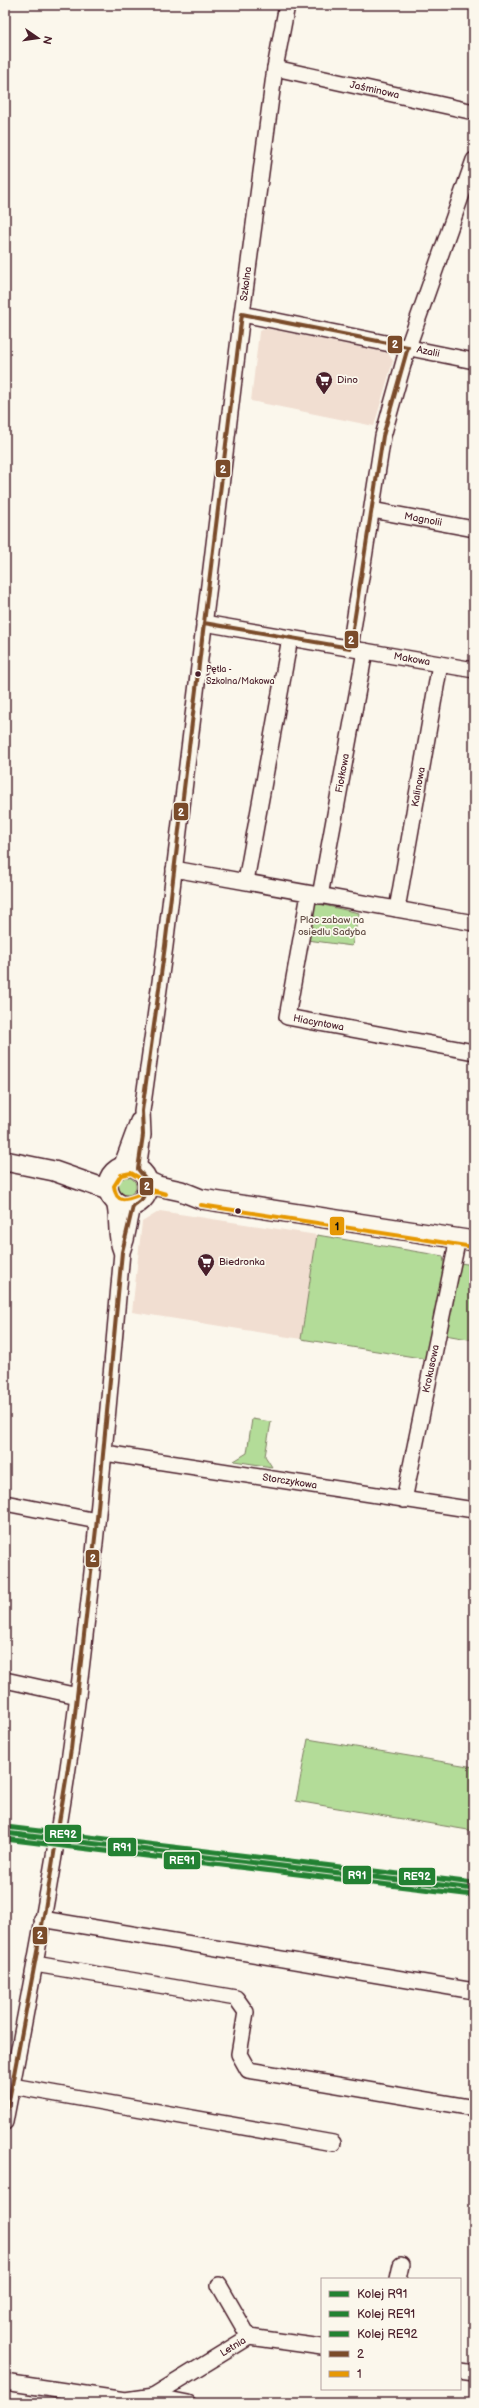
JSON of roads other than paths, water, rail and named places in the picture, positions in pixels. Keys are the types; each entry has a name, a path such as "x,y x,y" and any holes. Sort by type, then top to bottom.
{"street":[{"name":"Szkolna","path":"127,1186 142,1111 174,869 242,314 275,68 287,5"},
{"name":"Jaśminowa","path":"275,68 474,112"},
{"path":"357,649 372,510 383,436 408,347 474,160"},
{"name":"Azalii","path":"242,314 474,361"},
{"name":"Magnolii","path":"372,510 474,529"},
{"name":"Makowa","path":"204,623 474,670"},
{"path":"246,881 290,638"},
{"name":"Fiołkowa","path":"314,895 357,649"},
{"name":"Kalinowa","path":"397,909 440,664"},
{"path":"174,869 474,923"},
{"name":"Hiacyntowa","path":"314,895 287,1017 474,1052"},
{"path":"5,1161 127,1186 157,1198 179,1201 201,1199 466,1239"},
{"path":"5,2122 35,1964 78,1696 105,1453 122,1252 118,1244 118,1216 127,1186"},
{"name":"Krokusowa","path":"404,1500 466,1239"},
{"name":"Storczykowa","path":"105,1453 474,1510"},
{"path":"5,1503 97,1522"},
{"path":"5,1680 78,1696"},
{"path":"42,1919 474,1991"},
{"path":"35,1964 236,1998 246,2012 239,2054 248,2070 474,2108"},
{"path":"12,2086 333,2143"},
{"path":"220,2285 249,2337"},
{"name":"Letnia","path":"154,2396 249,2337 321,2348"},
{"path":"461,2371 474,2373"},
{"path":"5,2382 125,2400 154,2396 188,2403"}],"rail line":[{"name":"RE92","path":"6,1827 474,1883"},
{"name":"R91","path":"5,1833 474,1889"},
{"name":"RE91","path":"5,1839 473,1895"}],"place":[{"name":"Dino","path":"324,395"},
{"name":"Pętla - Szkolna/Makowa","path":"198,674"},
{"name":"Biedronka","path":"206,1277"}],"park label":[{"name":"Plac zabaw na osiedlu Sadyba","path":"332,926"}]}
